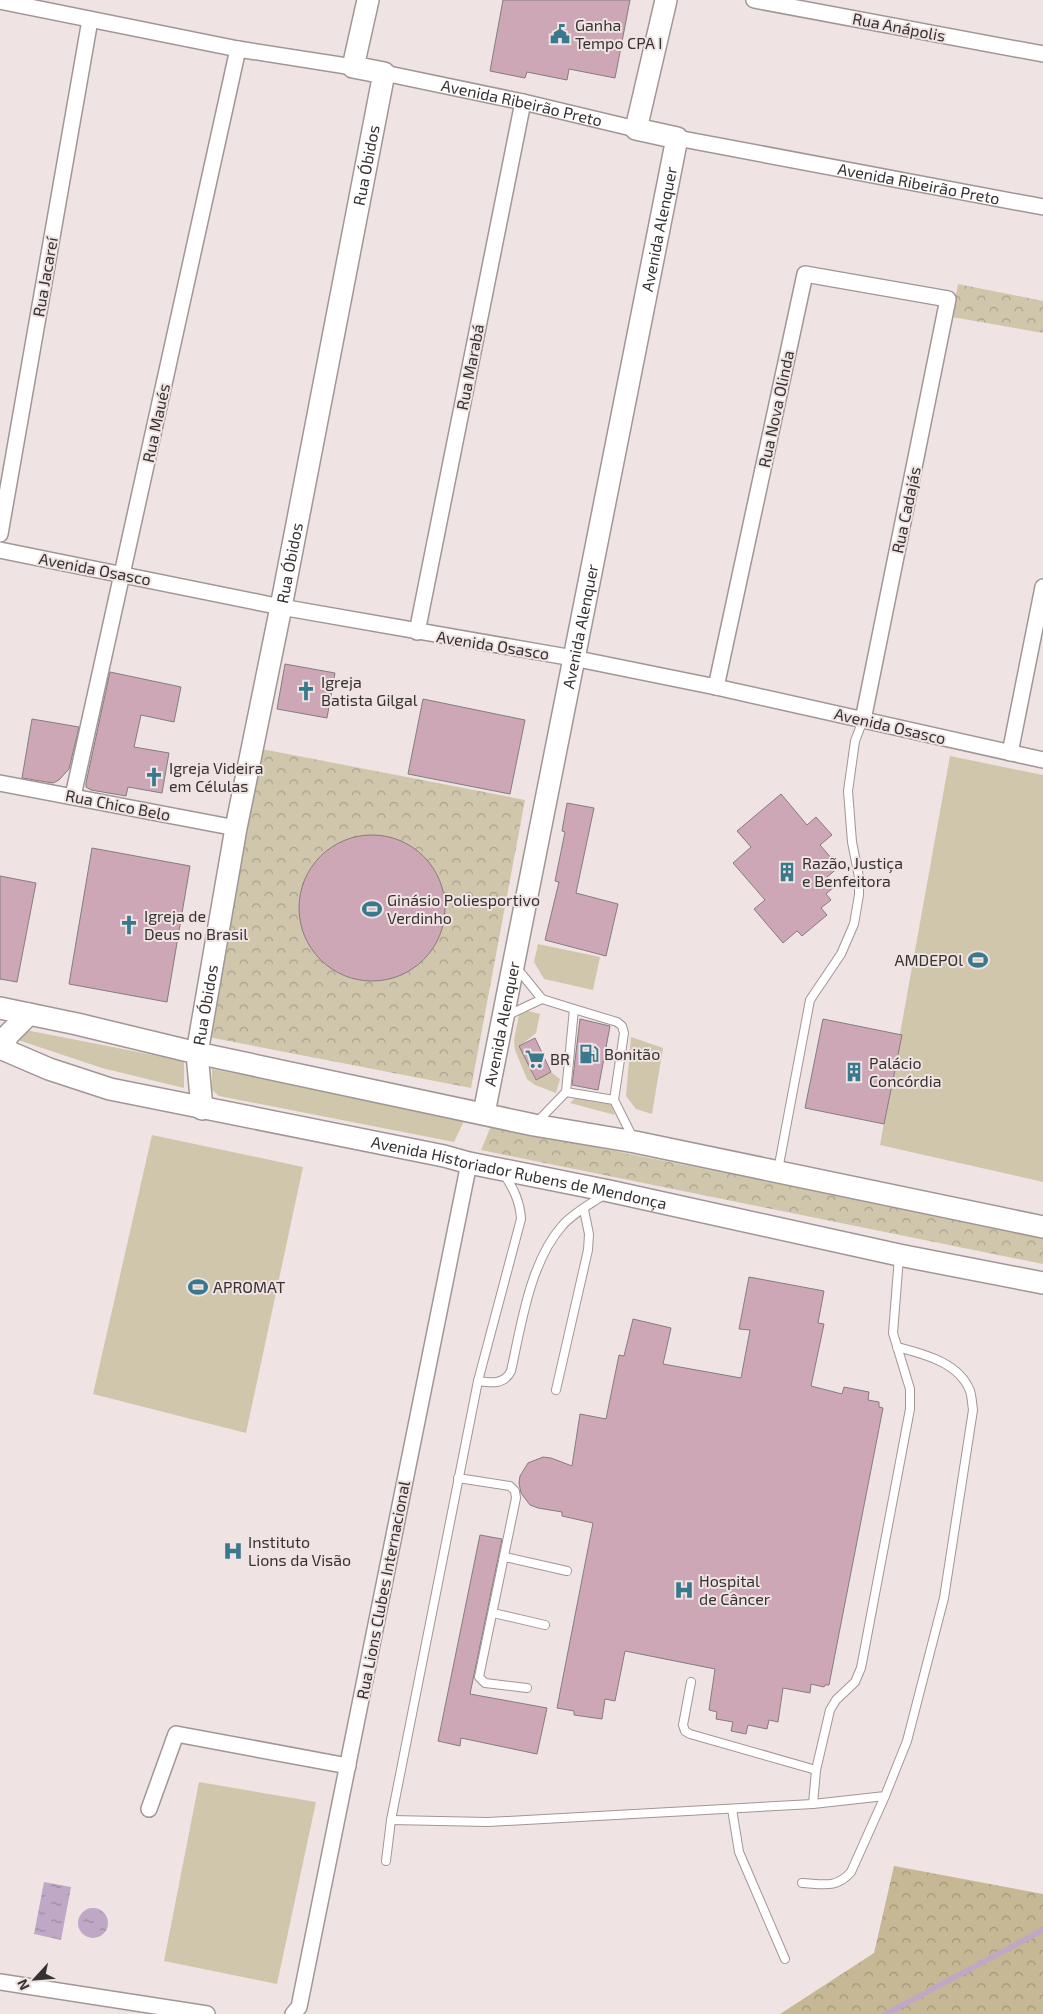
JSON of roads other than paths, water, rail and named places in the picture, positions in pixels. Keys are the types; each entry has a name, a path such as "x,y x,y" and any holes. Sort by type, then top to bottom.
{"street":[{"path":"353,67 368,0"},
{"path":"636,129 666,0"},
{"name":"Rua Anápolis","path":"754,0 1043,54"},
{"name":"Avenida Ribeirão Preto","path":"0,1 238,49 384,73 524,102 677,138 1043,207"},
{"name":"Rua Jacareí","path":"0,534 90,20"},
{"name":"Rua Maués","path":"73,796 238,49"},
{"name":"Rua Óbidos","path":"202,1109 196,1053 236,828 282,607 384,73"},
{"name":"Rua Marabá","path":"417,632 524,102"},
{"name":"Avenida Alenquer","path":"484,1113 677,138"},
{"name":"Rua Nova Olinda","path":"716,686 805,274 948,299"},
{"name":"Rua Cadajás","path":"863,720 948,299"},
{"name":"Avenida Osasco","path":"0,550 282,607 573,658 716,686 1043,760"},
{"path":"1010,753 1043,587"},
{"name":"Rua Chico Belo","path":"0,783 236,828"},
{"path":"0,1008 196,1053 534,1125 635,1142 1043,1226"},
{"path":"1,1052 8,1035 29,1014"},
{"name":"Avenida Historiador Rubens de Mendonça","path":"1,1052 110,1089 202,1109 444,1156 469,1163 1043,1283"},
{"name":"Rua Lions Clubes Internacional","path":"293,2014 299,2007 469,1163"},
{"path":"149,1809 176,1734 348,1766"},
{"path":"0,1982 124,2008 207,2014"}],"lane":[{"path":"778,1172 810,1000 841,954 854,924 860,895 859,877 852,842 848,791 854,741 863,720"},
{"path":"513,963 542,999 616,1022 622,1026 624,1033 614,1100 635,1142"},
{"path":"502,1018 542,999"},
{"path":"534,1125 566,1092 574,1008"},
{"path":"566,1092 614,1100"},
{"path":"386,1861 391,1820 478,1381 521,1218 516,1196 500,1168"},
{"path":"478,1381 500,1382 508,1377 532,1280 560,1228 609,1191"},
{"path":"556,1390 588,1250 588,1234 584,1210"},
{"path":"813,1804 816,1770 830,1710 836,1700 855,1682 861,1668 910,1409 910,1389 893,1333 899,1254"},
{"path":"802,1883 835,1884 844,1880 851,1872 907,1741 944,1598 973,1410 970,1392 962,1376 934,1357 897,1347"},
{"path":"458,1478 510,1486 515,1491 516,1498 505,1557 479,1677 485,1683 526,1688"},
{"path":"505,1557 568,1571"},
{"path":"493,1613 545,1625"},
{"path":"691,1682 682,1725 685,1731 816,1770"},
{"path":"391,1820 488,1822 813,1804 885,1796"},
{"path":"732,1809 739,1852 785,1959"}],"water":[{"path":"44,1882 71,1887 61,1940 34,1934"},
{"path":"93,1908 104,1912 108,1923 104,1934 93,1938 82,1934 78,1923 82,1912"}],"waterway":[{"path":"886,2014 1043,1930"}],"place":[{"name":"Ganha Tempo CPA I","path":"560,34"},
{"name":"Igreja Batista Gilgal","path":"306,691"},
{"name":"Igreja Videira em Células","path":"154,777"},
{"name":"Razão, Justiça e Benfeitora","path":"787,872"},
{"name":"Ginásio Poliesportivo Verdinho","path":"372,909"},
{"name":"Igreja de Deus no Brasil","path":"129,925"},
{"name":"AMDEPOl","path":"978,960"},
{"name":"Bonitão","path":"589,1054"},
{"name":"BR","path":"535,1059"},
{"name":"Palácio Concórdia","path":"854,1072"},
{"name":"APROMAT","path":"198,1287"},
{"name":"Instituto Lions da Visão","path":"233,1551"},
{"name":"Hospital de Câncer","path":"684,1590"}]}
